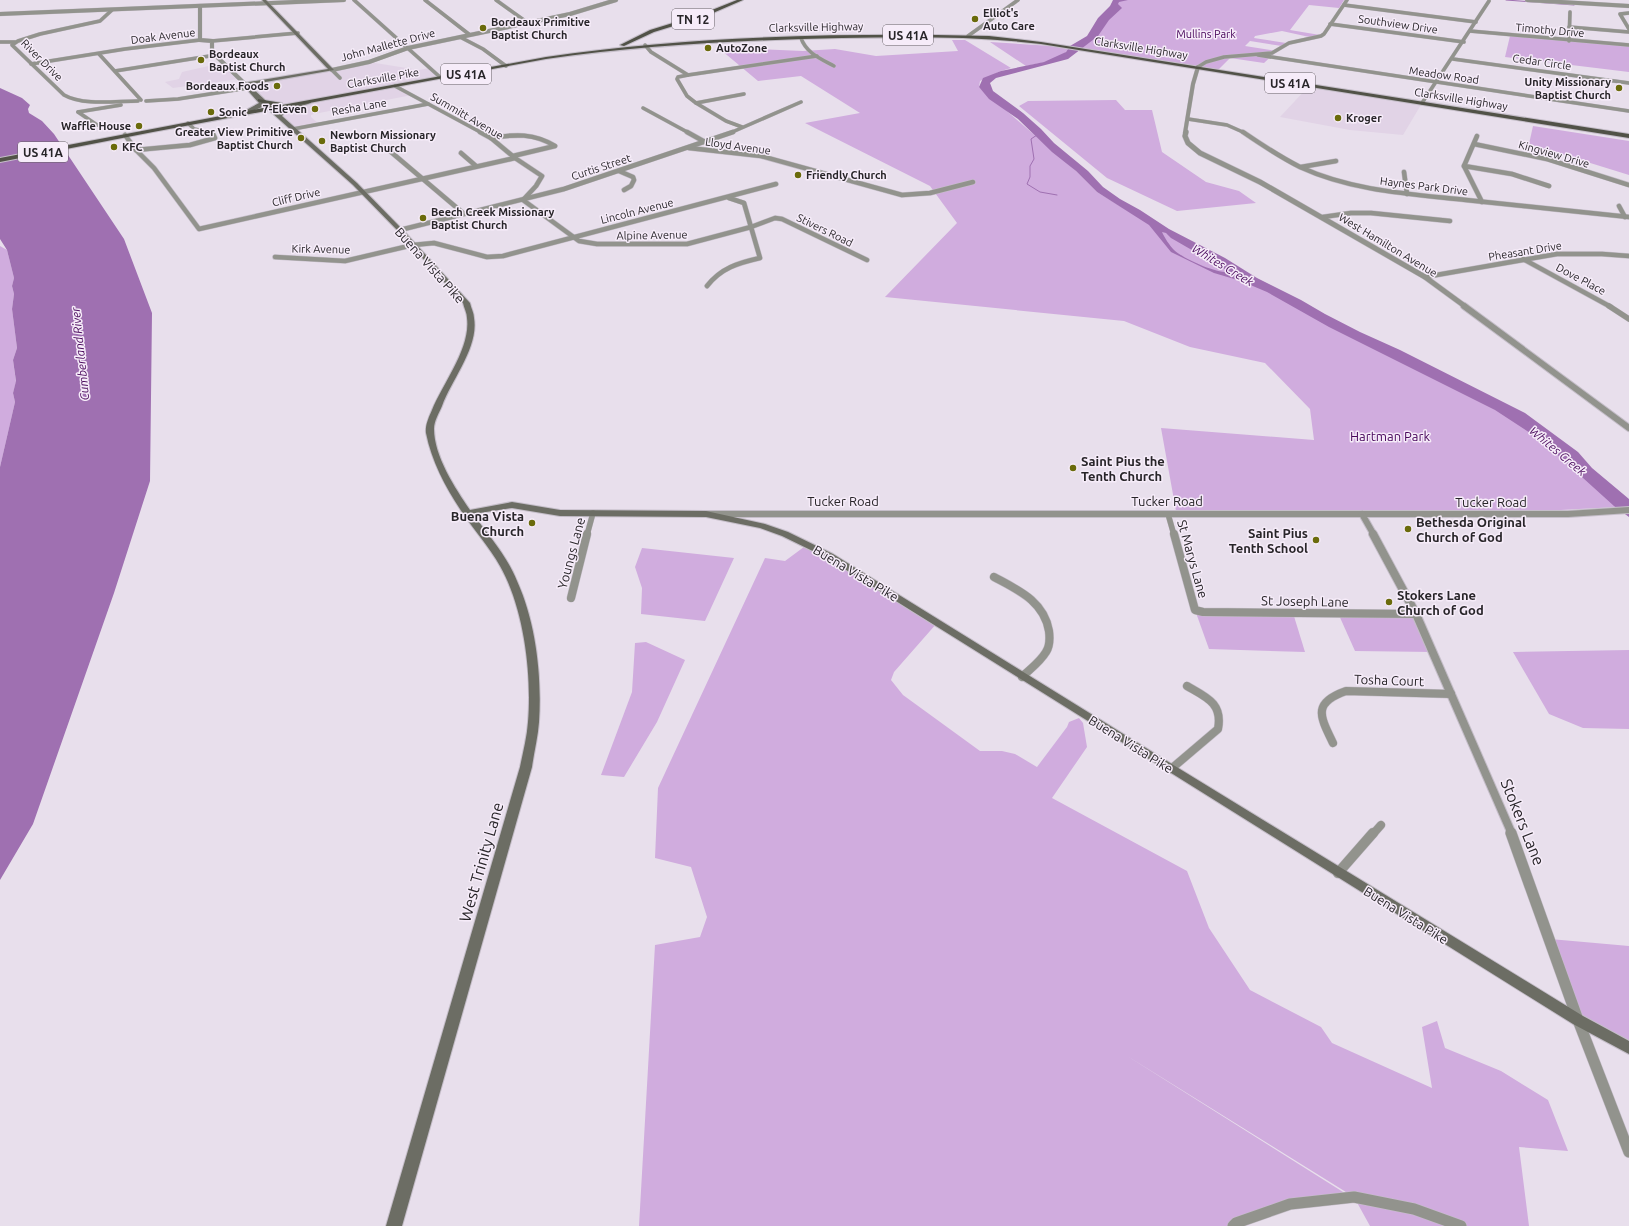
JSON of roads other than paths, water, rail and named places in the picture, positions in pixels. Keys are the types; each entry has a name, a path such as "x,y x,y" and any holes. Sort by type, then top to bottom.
{"main road":[{"name":"TN 12","path":"643,37 652,31 704,15 741,0"},
{"path":"266,2 331,68"},
{"name":"Clarksville Highway","path":"645,45 801,38 968,36 1006,38 1098,51 1629,136"},
{"path":"584,52 624,44 643,37 674,43"},
{"path":"643,37 645,45"},
{"name":"Clarksville Pike","path":"0,160 188,123 584,52 645,45"},
{"name":"John Mallette Drive","path":"246,86 317,73 331,68"},
{"name":"John Mallette Drive","path":"252,92 254,87 257,85 281,79"},
{"name":"Buena Vista Pike","path":"246,86 260,100 280,116 400,230 466,303 471,317 470,332 466,348 438,405 430,428 438,463 467,513 512,505 560,513 706,514 762,526 808,544 830,556 1338,873 1578,1020 1629,1048"},
{"path":"260,100 267,103 279,104 310,102"},
{"path":"242,114 260,106 262,104 260,100"},
{"path":"242,114 270,114 280,116 284,110 310,102"},
{"name":"Clarksville Pike","path":"0,157 85,143"},
{"name":"West Trinity Lane","path":"394,1226 526,767 534,714 532,668 528,634 517,596 506,567 467,513"}],"street":[{"path":"0,14 344,0"},
{"path":"354,0 441,78"},
{"path":"425,0 470,35"},
{"path":"496,0 528,23"},
{"name":"John Mallette Drive","path":"331,68 369,62 408,48 570,14 616,0"},
{"path":"968,36 1018,0"},
{"path":"1198,67 1222,57 1258,55 1279,50 1289,43 1321,36 1324,34 1347,0"},
{"path":"1527,0 1629,6"},
{"path":"1422,104 1464,42 1489,1"},
{"path":"1344,5 1476,22"},
{"path":"200,6 200,40"},
{"name":"River Drive","path":"112,10 106,17 100,20 15,42 12,45 64,95 71,99 86,101 139,101"},
{"path":"1570,12 1570,40"},
{"path":"1629,13 1620,15 1629,31"},
{"name":"Southview Drive","path":"1330,24 1464,42"},
{"path":"1569,27 1629,31"},
{"name":"Timothy Drive","path":"1470,31 1629,45"},
{"name":"Doak Avenue","path":"31,64 200,40 212,41 298,33"},
{"path":"460,37 483,49 506,66"},
{"path":"801,38 802,46 834,66"},
{"path":"212,41 212,52 246,86"},
{"path":"0,42 15,42"},
{"path":"645,45 651,52 688,75"},
{"path":"99,54 139,101"},
{"path":"115,71 216,55"},
{"name":"Meadow Road","path":"1258,55 1629,111"},
{"path":"742,127 726,121 687,96 677,79 678,77 817,56"},
{"name":"Cedar Circle","path":"1452,59 1629,83"},
{"name":"West Hamilton Avenue","path":"1198,67 1187,120 1185,136 1188,143 1200,153 1260,182 1425,277 1629,428"},
{"path":"331,68 340,78"},
{"path":"97,125 78,112 139,101 185,98 246,86"},
{"name":"Summitt Avenue","path":"395,86 492,138 514,157 542,176 524,200"},
{"path":"696,103 744,94"},
{"name":"Curtis Street","path":"400,230 463,213 524,200 564,189 705,142 801,102"},
{"name":"Resha Lane","path":"293,129 428,104"},
{"path":"643,108 705,142"},
{"name":"Haynes Park Drive","path":"1187,120 1230,127 1244,132 1276,154 1301,167 1336,180 1359,186 1407,194 1627,217"},
{"path":"136,150 178,146 209,141 216,138 212,132 193,129 188,123"},
{"path":"1230,127 1238,123"},
{"name":"Cliff Drive","path":"125,135 136,150 154,168 199,228 476,166 555,146 545,138 537,136 507,136 492,138"},
{"path":"1464,166 1477,136"},
{"name":"Kingview Drive","path":"1474,144 1547,160 1629,185"},
{"name":"Lloyd Avenue","path":"687,148 761,156 902,195 921,196 937,193 973,182"},
{"path":"391,152 463,213"},
{"path":"461,153 476,166"},
{"path":"1301,167 1336,161"},
{"path":"1464,166 1521,176 1549,186"},
{"path":"1464,166 1482,202"},
{"path":"619,170 633,177 634,180 630,186 624,190"},
{"path":"1404,172 1407,194"},
{"name":"Lincoln Avenue","path":"503,256 574,236 776,184"},
{"path":"707,286 714,276 724,269 748,260 760,258 744,203 727,197"},
{"name":"Alpine Avenue","path":"524,200 579,241 597,244 679,245 696,242 751,227 775,218"},
{"path":"1620,206 1627,217"},
{"path":"1323,217 1351,213 1370,213 1450,221"},
{"name":"Stivers Road","path":"775,218 782,219 867,260"},
{"name":"Kirk Avenue","path":"274,257 346,261 413,245 434,243 487,257 503,256"},
{"name":"Pheasant Drive","path":"1425,277 1523,259 1574,253 1629,256"},
{"name":"Dove Place","path":"1523,259 1598,299 1629,319"},
{"name":"Tucker Road","path":"706,514 1568,514 1629,510"},
{"name":"Youngs Lane","path":"571,598 593,513"},
{"name":"St Marys Lane","path":"1168,514 1195,610"},
{"name":"Stokers Lane","path":"1362,514 1416,614 1516,844 1578,1020 1629,1152"},
{"path":"994,577 1027,596 1037,604 1045,614 1049,630 1050,643 1045,654 1022,677"},
{"name":"St Joseph Lane","path":"1195,610 1203,612 1416,614"},
{"path":"1171,770 1218,729 1221,720 1219,710 1209,700 1187,686"},
{"name":"Tosha Court","path":"1333,743 1323,720 1322,711 1325,701 1333,695 1346,691 1451,694"},
{"path":"1338,873 1381,825"},
{"path":"1233,1226 1236,1223 1290,1204 1354,1197 1414,1209 1461,1226"}],"water":[{"name":"Whites Creek","path":"1113,0 1128,0 1119,2 1118,4 1122,8 1109,20 1098,36 1068,59 996,78 990,83 993,91 1023,113 1054,143 1088,171 1103,187 1169,229 1225,258 1257,278 1325,314 1525,413 1578,452 1592,468 1629,499 1629,517 1614,506 1541,440 1495,410 1329,327 1267,292 1241,281 1214,273 1171,252 1149,225 1097,192 1018,119 989,99 979,87 983,78 1001,71 1044,62 1066,52 1070,46 1087,36 1098,18 1110,6","holes":["1162,232 1166,233 1171,238 1230,272 1217,271 1185,258 1174,250"]},
{"name":"Cumberland River","path":"0,88 22,98 30,105 28,109 29,113 42,121 54,134 124,239 152,313 150,481 114,593 33,824 0,880 0,467 15,402 13,393 16,381 13,360 17,348 12,309 14,294 12,286 14,278 7,250 0,239"}],"waterway":[{"path":"1506,0 1574,5"},
{"path":"1037,135 1031,139 1034,159 1030,166 1030,177 1027,184 1040,192 1057,195"}],"place":[{"name":"Elliot's Auto Care","path":"975,19"},
{"name":"Bordeaux Primitive Baptist Church","path":"483,28"},
{"name":"AutoZone","path":"708,48"},
{"name":"Bordeaux Baptist Church","path":"201,60"},
{"name":"Bordeaux Foods","path":"277,86"},
{"name":"Unity Missionary Baptist Church","path":"1619,88"},
{"name":"7-Eleven","path":"315,109"},
{"name":"Sonic","path":"211,112"},
{"name":"Kroger","path":"1338,118"},
{"name":"Waffle House","path":"139,126"},
{"name":"Greater View Primitive Baptist Church","path":"301,138"},
{"name":"Newborn Missionary Baptist Church","path":"322,141"},
{"name":"KFC","path":"114,147"},
{"name":"Friendly Church","path":"798,175"},
{"name":"Beech Creek Missionary Baptist Church","path":"423,218"},
{"name":"Saint Pius the Tenth Church","path":"1073,468"},
{"name":"Buena Vista Church","path":"532,523"},
{"name":"Bethesda Original Church of God","path":"1408,529"},
{"name":"Saint Pius Tenth School","path":"1316,540"},
{"name":"Stokers Lane Church of God","path":"1389,602"}],"park label":[{"name":"Mullins Park","path":"1206,34"},
{"name":"Hartman Park","path":"1390,436"}]}
